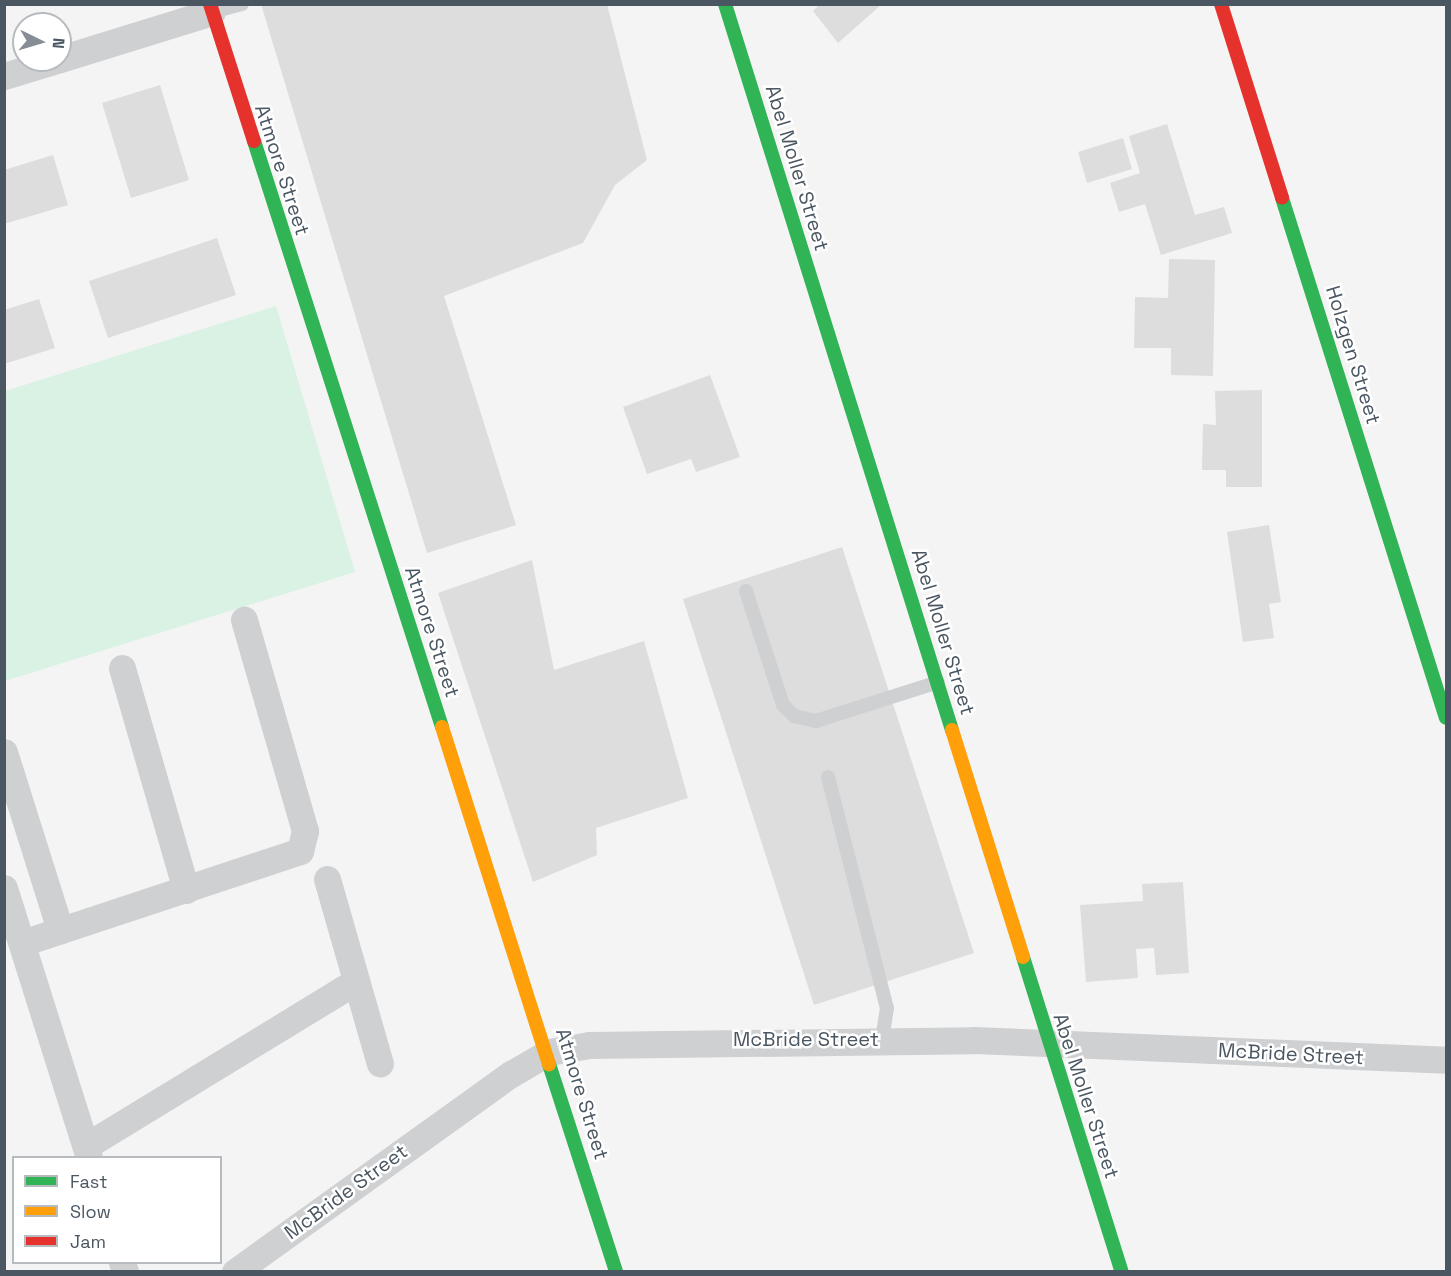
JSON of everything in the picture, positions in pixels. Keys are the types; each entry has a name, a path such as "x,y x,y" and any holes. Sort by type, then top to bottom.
{"street":[{"name":"Abel Moller Street","path":"725,4 938,682 1048,1044 1122,1272"},
{"name":"Holzgen Street","path":"1221,4 1446,718"},
{"path":"72,56 211,8"},
{"name":"Atmore Street","path":"211,8 549,1052 616,1272"},
{"path":"22,942 291,857 305,841 244,620"},
{"path":"122,668 186,890"},
{"path":"4,752 60,930"},
{"path":"327,879 380,1064"},
{"path":"4,888 87,1152 356,981"},
{"name":"McBride Street","path":"235,1272 444,1119 549,1052 655,1041 882,1040 1048,1044 1446,1060"}],"lane":[{"path":"211,8 242,4"},
{"path":"746,591 783,705 794,716 816,721 938,682"},
{"path":"828,777 887,1008 882,1040"}],"green space":[{"path":"276,306 355,572 5,681 5,391"}],"building":[{"path":"261,4 607,4 647,160 615,185 583,243 444,296 516,525 427,553"},
{"path":"820,4 882,4 838,43 813,11"},
{"path":"160,85 189,180 131,198 102,103"},
{"path":"1167,124 1195,215 1224,207 1232,233 1161,255 1145,204 1119,212 1110,183 1140,173 1129,136"},
{"path":"1123,138 1132,169 1087,183 1078,152"},
{"path":"53,155 68,205 4,224 4,170"},
{"path":"217,238 236,295 108,338 89,281"},
{"path":"1169,259 1215,260 1213,376 1171,375 1171,348 1134,348 1135,297 1168,298"},
{"path":"39,299 55,348 4,364 4,310"},
{"path":"710,375 740,457 696,472 691,459 647,474 623,407"},
{"path":"1262,390 1262,487 1226,487 1226,470 1202,470 1203,424 1216,425 1215,391"},
{"path":"1269,525 1281,602 1269,604 1274,638 1243,642 1227,532"},
{"path":"842,547 974,953 814,1005 683,599"},
{"path":"532,560 554,670 644,641 688,798 596,828 597,855 533,882 438,593"},
{"path":"1183,882 1189,973 1156,975 1154,948 1136,949 1138,978 1086,982 1080,905 1143,901 1142,884"}],"traffic: fast":[{"path":"725,4 952,730"},
{"path":"254,141 442,727"},
{"path":"1282,198 1446,718"},
{"path":"1023,957 1122,1272"},
{"path":"549,1064 616,1272"}],"traffic: slow":[{"path":"442,727 549,1064"},
{"path":"952,730 1023,957"}],"traffic: jam":[{"path":"210,4 254,141"},
{"path":"1221,4 1282,198"}]}
